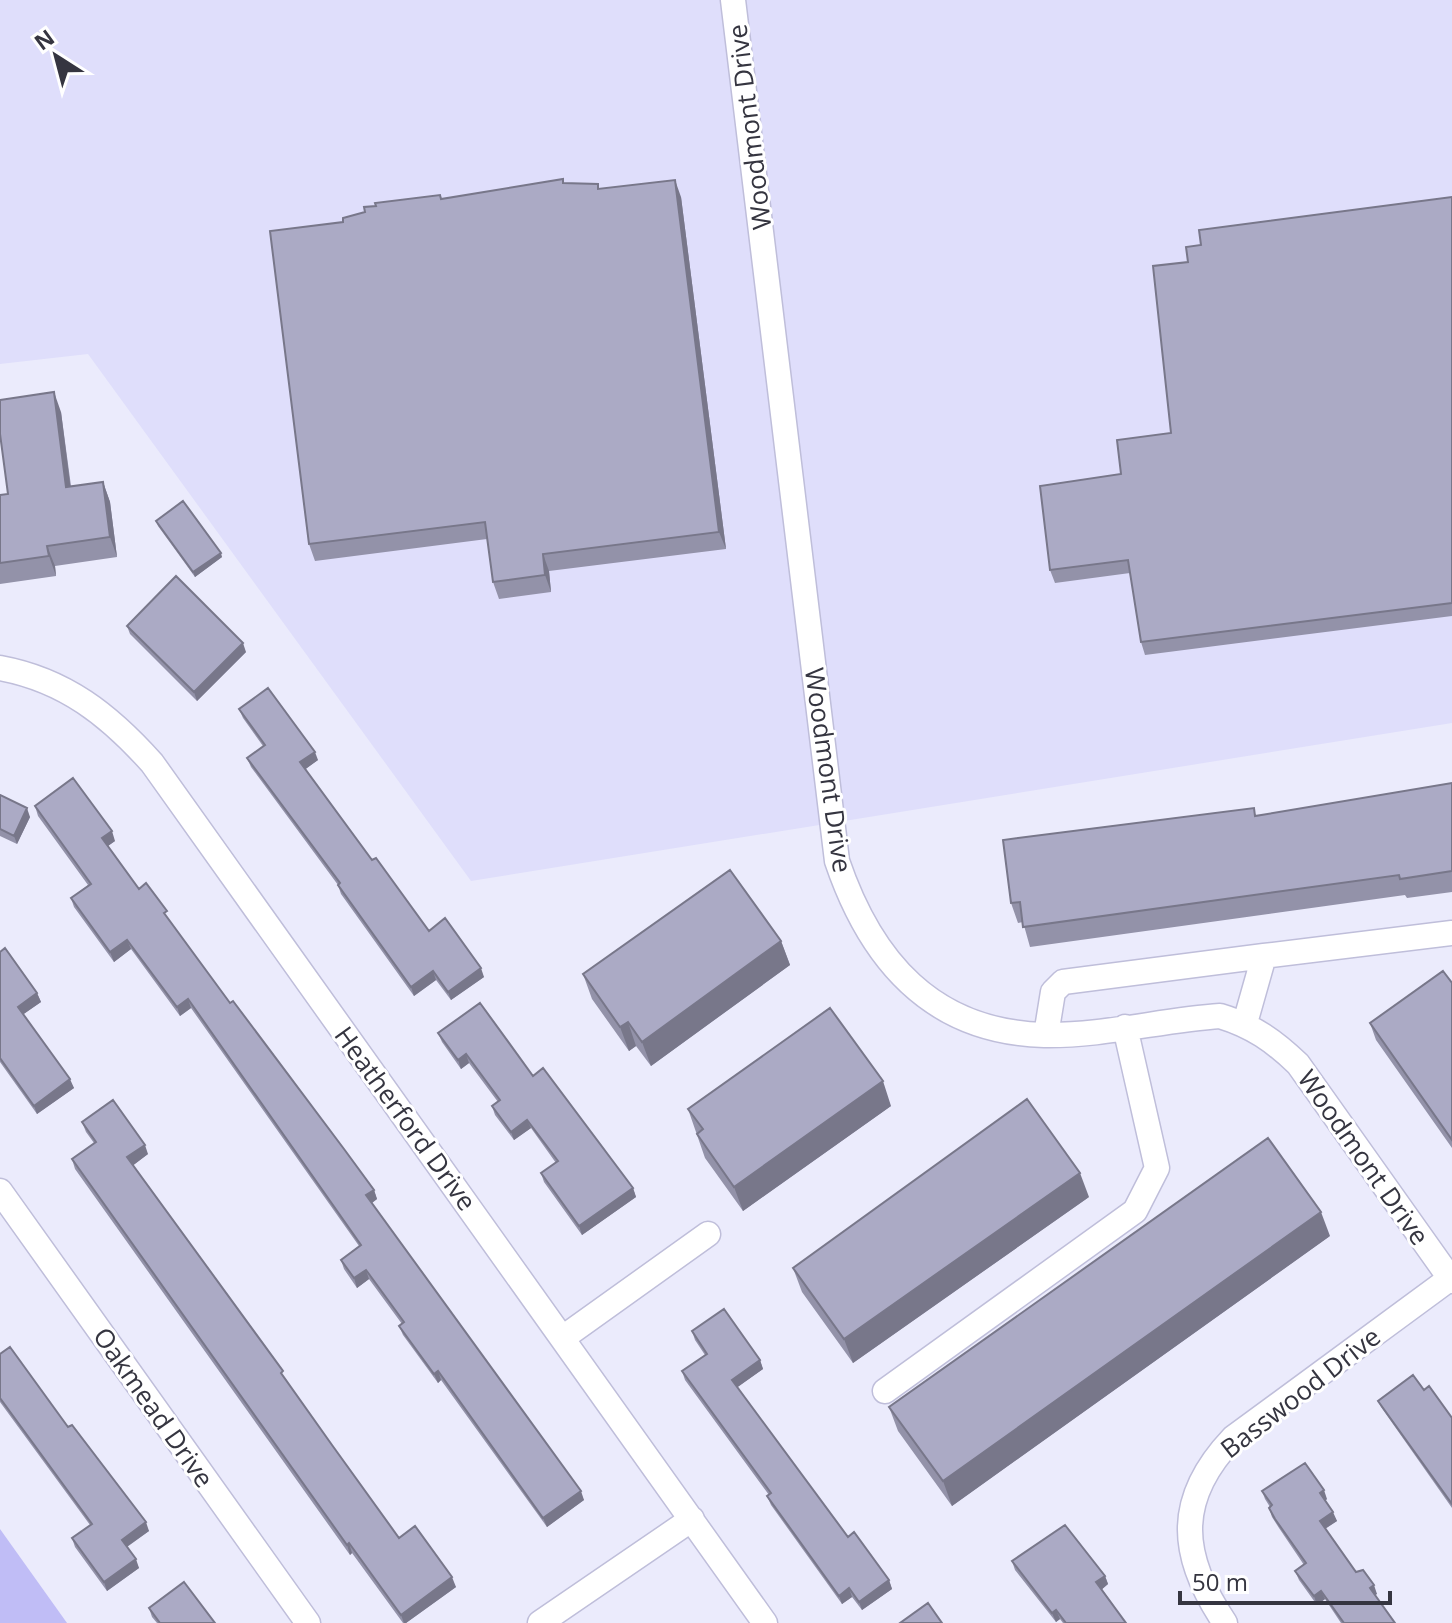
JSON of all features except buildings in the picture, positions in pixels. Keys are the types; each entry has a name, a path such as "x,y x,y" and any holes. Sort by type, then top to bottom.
{"street":[{"name":"Woodmont Drive","path":"733,0 837,861 849,897 883,956 937,1006 989,1029 1046,1035 1220,1016 1245,1023 1272,1039 1298,1064 1451,1279"},
{"name":"Heatherford Drive","path":"0,668 31,675 71,692 123,731 152,763 765,1623"},
{"path":"1046,1035 1053,992 1063,982 1452,933"},
{"path":"1245,1023 1264,956"},
{"path":"885,1391 1135,1211 1157,1168 1125,1027"},
{"name":"Oakmead Drive","path":"0,1191 308,1623"},
{"path":"564,1337 708,1234"},
{"name":"Basswood Drive","path":"1225,1623 1203,1591 1192,1559 1190,1528 1194,1499 1209,1464 1233,1438 1451,1279"},
{"path":"540,1623 692,1519"}],"shaded area":[{"path":"0,0 1452,0 1452,723 471,881 88,354 0,364"},
{"path":"0,1529 67,1623 0,1623"}]}
